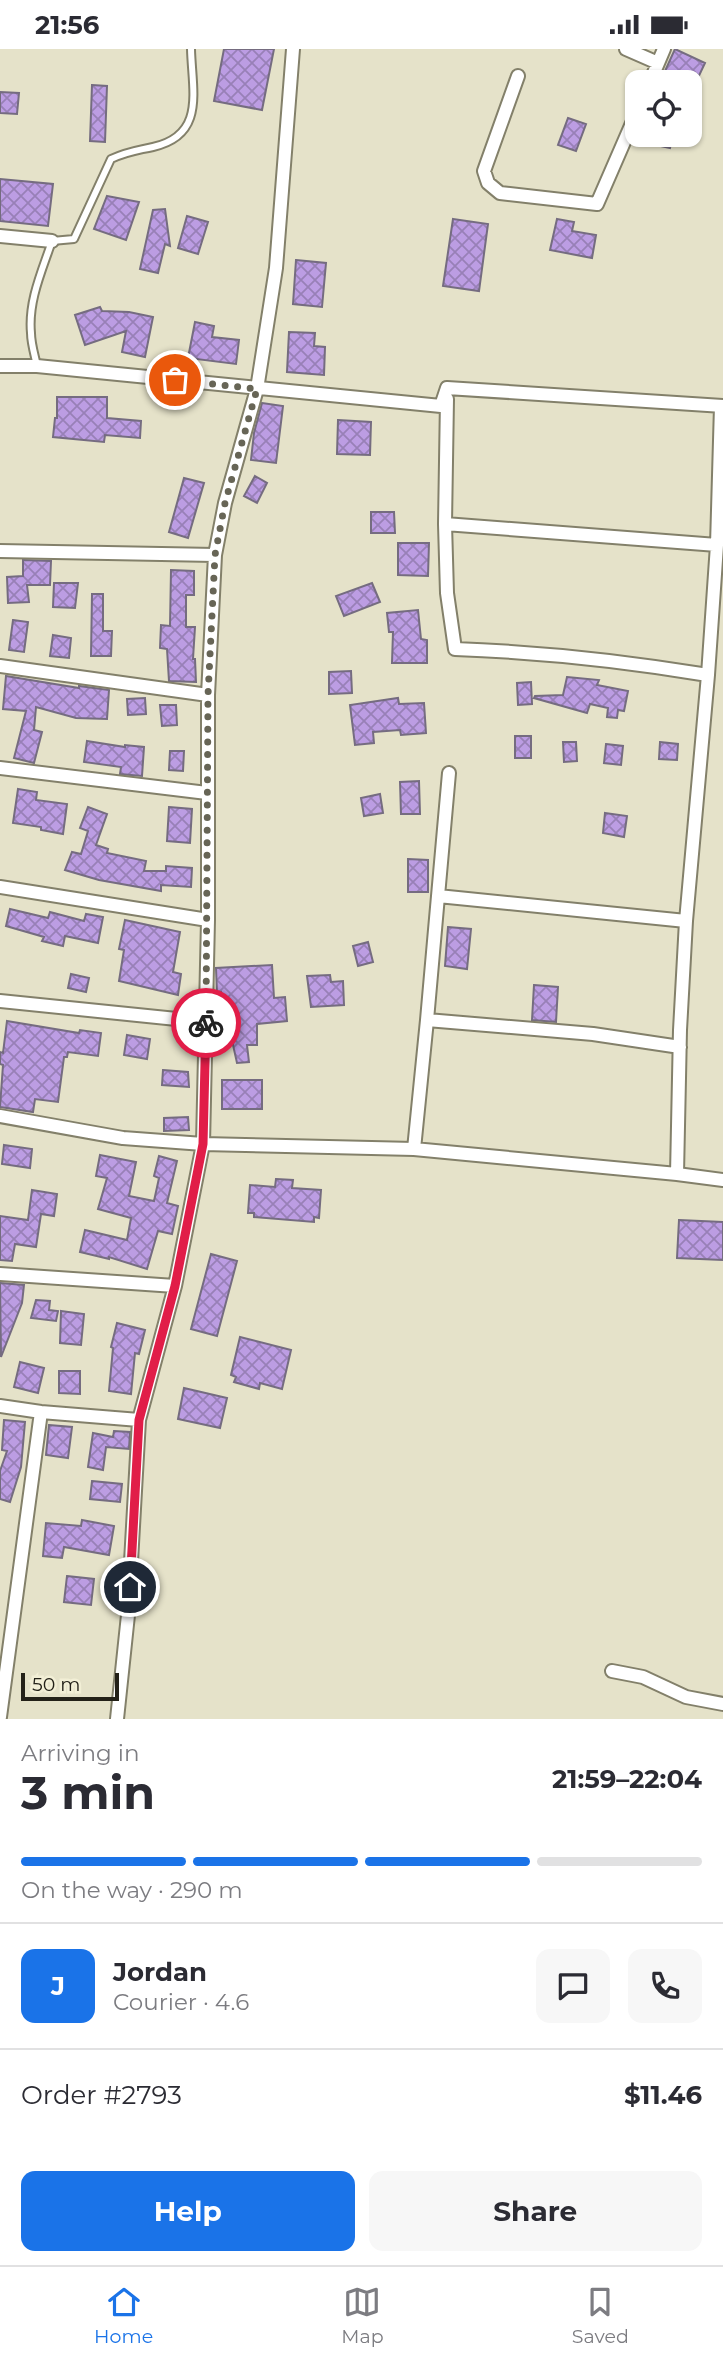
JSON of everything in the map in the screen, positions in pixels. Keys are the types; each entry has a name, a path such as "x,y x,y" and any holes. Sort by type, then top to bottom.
{"street":[{"path":"117,1719 128,1615 139,1420 175,1286 203,1144 208,920 208,695 215,555 225,503 257,389 276,268 293,49"},
{"path":"626,49 658,64"},
{"path":"655,70 664,49"},
{"path":"517,76 484,171 488,183 500,193 597,204 625,140"},
{"path":"0,236 52,241"},
{"path":"0,366 37,366 441,406 447,388"},
{"path":"447,388 722,406 717,545 708,675 685,921 677,1174"},
{"path":"447,388 447,593 455,649 533,652 708,675"},
{"path":"445,524 717,545"},
{"path":"0,551 215,555"},
{"path":"0,666 208,695"},
{"path":"0,768 207,793"},
{"path":"414,1149 449,773"},
{"path":"0,887 208,920"},
{"path":"438,896 685,921"},
{"path":"0,1001 206,1022"},
{"path":"427,1020 593,1034 680,1047"},
{"path":"0,1116 123,1138 203,1144 414,1149 723,1180"},
{"path":"0,1274 175,1286"},
{"path":"0,1406 139,1420"},
{"path":"0,1717 41,1412"},
{"path":"612,1671 643,1677 686,1697 723,1704"}],"lane":[{"path":"37,366 30,334 31,310 36,285 52,241 74,239 111,159 133,149 153,147 177,139 189,125 193,108 191,49"}],"building":[{"path":"224,49 274,49 262,110 214,101"},
{"path":"675,49 705,63 702,70 665,70"},
{"path":"92,85 107,86 105,142 90,141"},
{"path":"0,92 19,93 17,114 0,113"},
{"path":"568,118 586,124 576,151 558,145"},
{"path":"0,179 53,184 48,226 0,221"},
{"path":"107,196 139,202 126,240 94,229"},
{"path":"165,209 170,246 165,244 158,273 140,269 153,210"},
{"path":"187,216 208,222 198,254 178,248"},
{"path":"453,219 488,224 479,291 443,286"},
{"path":"557,219 574,222 572,231 596,235 592,258 550,250"},
{"path":"296,260 326,263 322,307 293,304"},
{"path":"100,307 102,311 129,312 153,317 145,357 122,352 126,331 85,345 75,315"},
{"path":"195,322 214,326 212,337 239,340 236,364 188,358"},
{"path":"289,332 315,333 314,346 325,347 324,375 287,372"},
{"path":"57,397 107,397 107,418 141,421 140,438 105,435 104,442 53,437"},
{"path":"262,403 283,406 276,463 251,460 254,433"},
{"path":"338,420 371,422 370,455 337,454"},
{"path":"255,476 267,483 257,503 244,496"},
{"path":"184,478 204,483 188,538 169,532"},
{"path":"371,512 394,512 395,533 371,533"},
{"path":"398,543 429,543 428,576 398,575"},
{"path":"23,560 51,561 50,585 27,585 29,602 8,603 7,577 23,576"},
{"path":"171,570 194,571 194,595 186,595 186,627 195,627 193,659 196,682 169,681 167,649 160,648 161,625 170,626"},
{"path":"54,583 78,583 75,608 53,607"},
{"path":"372,583 380,602 344,616 336,596"},
{"path":"92,594 103,594 103,631 112,631 111,656 91,656"},
{"path":"418,610 421,639 427,640 427,663 392,663 393,632 389,632 387,613"},
{"path":"13,620 28,622 24,652 9,650"},
{"path":"53,635 71,638 69,658 50,656"},
{"path":"351,671 352,693 329,694 329,672"},
{"path":"6,676 109,690 107,719 76,718 36,707 34,730 42,732 34,763 14,758 26,711 3,709"},
{"path":"567,677 599,680 597,685 628,691 624,711 618,710 617,718 607,717 608,708 590,704 587,713 534,698 563,695"},
{"path":"531,682 532,704 518,705 517,683"},
{"path":"145,698 146,714 128,715 127,699"},
{"path":"398,698 399,704 424,703 426,733 401,735 400,730 373,732 374,743 355,745 350,705"},
{"path":"160,705 176,705 177,725 162,726"},
{"path":"515,736 531,736 531,758 515,758"},
{"path":"87,741 144,747 142,776 120,774 121,767 84,762"},
{"path":"563,742 576,742 577,761 564,762"},
{"path":"660,742 678,744 677,760 659,759"},
{"path":"606,744 623,746 621,765 604,763"},
{"path":"170,751 184,751 183,771 169,770"},
{"path":"419,781 420,814 401,814 400,782"},
{"path":"18,789 37,792 36,800 67,804 63,834 41,830 41,827 13,823"},
{"path":"380,794 383,813 364,816 361,798"},
{"path":"88,807 107,814 96,845 108,849 107,853 146,861 144,871 166,871 166,866 192,868 191,887 161,885 161,891 99,880 65,870 72,852 81,854 88,831 80,828"},
{"path":"169,807 192,809 190,843 167,841"},
{"path":"605,813 627,816 624,837 603,833"},
{"path":"408,859 428,860 428,892 408,892"},
{"path":"10,909 48,918 50,912 84,921 86,914 103,917 98,943 65,936 63,946 42,941 44,937 6,926"},
{"path":"125,920 180,932 173,972 181,974 178,995 119,981 124,950 119,949"},
{"path":"448,927 471,929 467,969 445,966"},
{"path":"368,942 373,962 358,966 353,946"},
{"path":"272,965 274,998 285,997 287,1021 257,1024 257,1045 247,1045 249,1062 237,1063 233,1045 233,1024 227,1025 221,992 217,993 216,968"},
{"path":"71,974 89,978 86,992 68,988"},
{"path":"330,975 331,982 343,981 344,1005 311,1007 307,976"},
{"path":"534,985 558,987 556,1022 532,1020"},
{"path":"7,1021 79,1033 80,1030 101,1033 98,1056 68,1052 67,1057 64,1057 58,1102 35,1099 33,1112 0,1107 3,1065 0,1064 0,1052 3,1053"},
{"path":"127,1035 150,1039 147,1059 124,1055"},
{"path":"163,1070 188,1072 189,1087 162,1085"},
{"path":"222,1080 262,1080 262,1109 222,1109"},
{"path":"188,1117 189,1130 164,1131 164,1118"},
{"path":"4,1145 32,1149 30,1168 2,1164"},
{"path":"100,1155 136,1162 129,1196 154,1201 159,1178 154,1176 159,1156 177,1161 167,1203 178,1206 172,1234 158,1231 147,1269 109,1257 80,1252 85,1230 127,1240 131,1218 98,1209 107,1178 96,1176"},
{"path":"276,1179 293,1180 292,1188 321,1190 319,1218 314,1217 314,1222 254,1217 254,1213 248,1213 250,1185 275,1187"},
{"path":"32,1190 57,1194 54,1216 41,1214 36,1247 15,1244 12,1261 0,1260 0,1216 28,1220"},
{"path":"679,1220 723,1222 723,1260 677,1258"},
{"path":"211,1254 237,1261 217,1336 191,1329"},
{"path":"0,1283 24,1285 22,1303 1,1357"},
{"path":"36,1300 50,1301 49,1310 58,1311 56,1321 31,1318"},
{"path":"61,1311 84,1314 81,1345 60,1343"},
{"path":"117,1323 145,1330 139,1354 135,1353 131,1394 109,1391 111,1347"},
{"path":"240,1337 291,1350 282,1389 260,1383 259,1389 234,1382 236,1377 231,1375"},
{"path":"20,1362 44,1368 38,1393 14,1387"},
{"path":"59,1371 80,1371 80,1394 59,1393"},
{"path":"184,1388 227,1398 220,1428 178,1419"},
{"path":"4,1420 25,1422 21,1467 10,1502 0,1499 0,1471 7,1451 2,1450"},
{"path":"49,1425 72,1427 68,1458 46,1455"},
{"path":"114,1431 130,1432 129,1449 106,1447 103,1470 88,1467 93,1433 113,1437"},
{"path":"92,1481 122,1484 120,1502 90,1499"},
{"path":"82,1520 114,1526 109,1555 64,1547 62,1558 43,1556 46,1523 81,1526"},
{"path":"67,1576 94,1579 91,1605 64,1602"}],"way so far":[{"path":"175,380 257,389 225,503 215,555 208,695 206,1023"}],"route":[{"path":"130,1587 139,1420 175,1286 203,1144 206,1023"}]}
